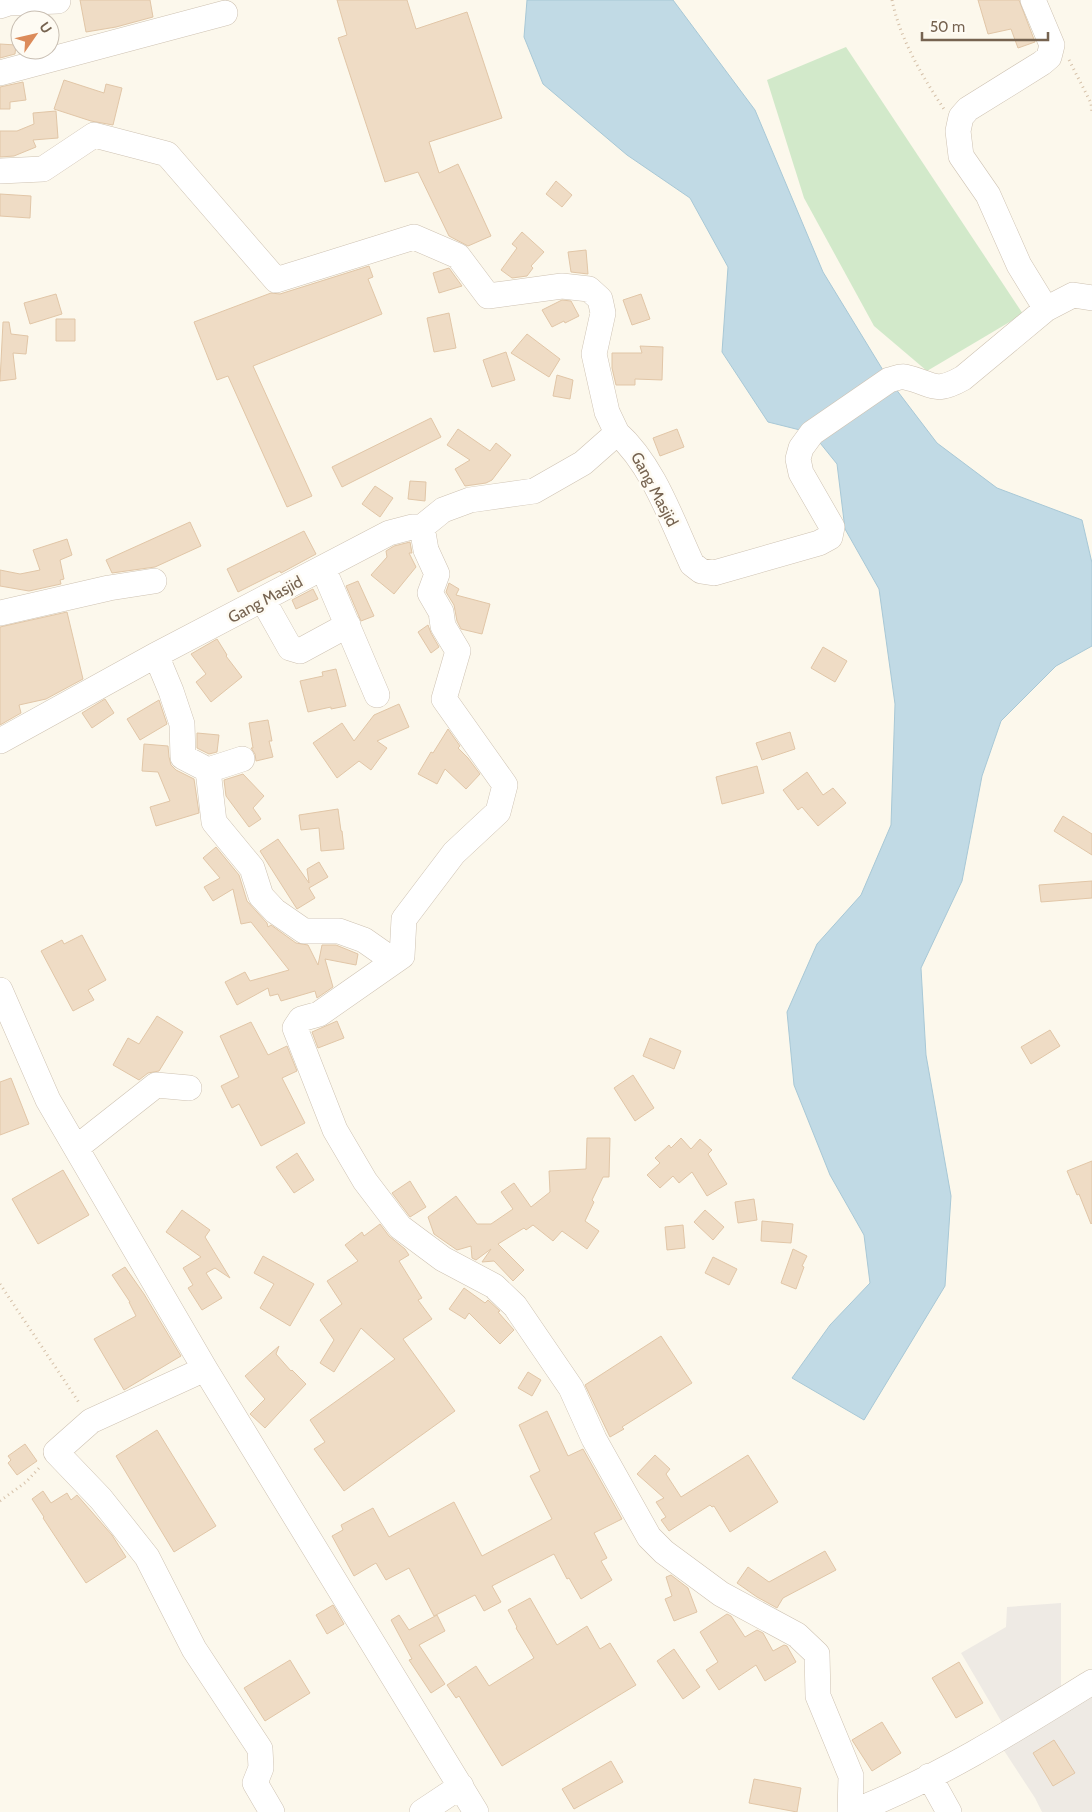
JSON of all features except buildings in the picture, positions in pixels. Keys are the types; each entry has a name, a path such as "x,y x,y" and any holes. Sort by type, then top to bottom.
{"street":[{"path":"1033,0 1052,45 1048,57 1042,63 968,109 961,117 958,131 961,156 988,195 1019,265 1046,309"},
{"path":"0,6 9,3 58,1"},
{"path":"0,73 225,13"},
{"path":"0,171 43,169 94,135 167,154 276,280 414,237 458,256 488,296 562,286 589,289 600,300 603,313 594,354 607,412 617,433 583,464 534,491 470,500 443,510 422,528 426,550 436,574 430,593 441,612 443,626 458,651 444,699 505,785 498,812 454,853 404,919 402,956 320,1014 301,1019 295,1028 334,1130 364,1181 400,1227 443,1259 494,1286 515,1306 571,1388 594,1439 649,1537 664,1552 721,1594 797,1634 817,1654 818,1696 851,1776 851,1812 876,1803 1006,1735 1092,1682"},
{"name":"Gang Masjid","path":"617,433 631,445 646,465 692,564 701,570 714,573 818,543 830,537 832,527 801,473 798,459 801,448 812,433 889,380 903,376 929,386 941,387 952,385 1046,309 1073,294 1092,298"},
{"name":"Gang Masjid","path":"0,741 156,655 389,533 412,527 422,528"},
{"path":"323,568 377,695"},
{"path":"0,613 109,588 154,581"},
{"path":"263,600 290,648 300,651 348,625"},
{"path":"156,655 182,724 183,757 208,770 242,759"},
{"path":"208,770 214,822 252,868 261,896 275,911 304,931 338,931 364,940 394,962"},
{"path":"0,990 48,1100 205,1369 476,1812"},
{"path":"76,1148 156,1084 189,1088"},
{"path":"205,1369 91,1421 56,1452 102,1499 147,1557 194,1649 260,1749 261,1768 255,1783 272,1812"},
{"path":"929,1776 949,1812"},
{"path":"422,1812 461,1786"}],"path":[{"path":"892,0 895,15 921,74 958,131"},
{"path":"1052,45 1068,58 1091,103 1092,113"},
{"path":"0,1284 91,1421"},
{"path":"0,1501 26,1482 56,1452"}],"shaded area":[{"path":"1061,1603 1061,1690 1004,1726 961,1653 1006,1627 1007,1607"},
{"path":"1092,1694 1092,1812 1042,1812 1003,1749"}],"green space":[{"path":"846,47 1023,314 927,371 874,326 804,198 767,80"}],"water":[{"path":"527,0 673,0 755,110 823,272 889,380 937,443 997,488 1082,520 1092,563 1092,646 1056,666 1001,721 982,776 962,881 921,968 926,1055 951,1196 945,1286 864,1420 792,1378 830,1325 870,1283 864,1235 830,1175 794,1085 787,1012 817,944 861,895 891,825 895,704 879,589 845,529 837,464 812,433 768,422 722,352 728,267 690,198 627,155 543,84 524,37"}]}
